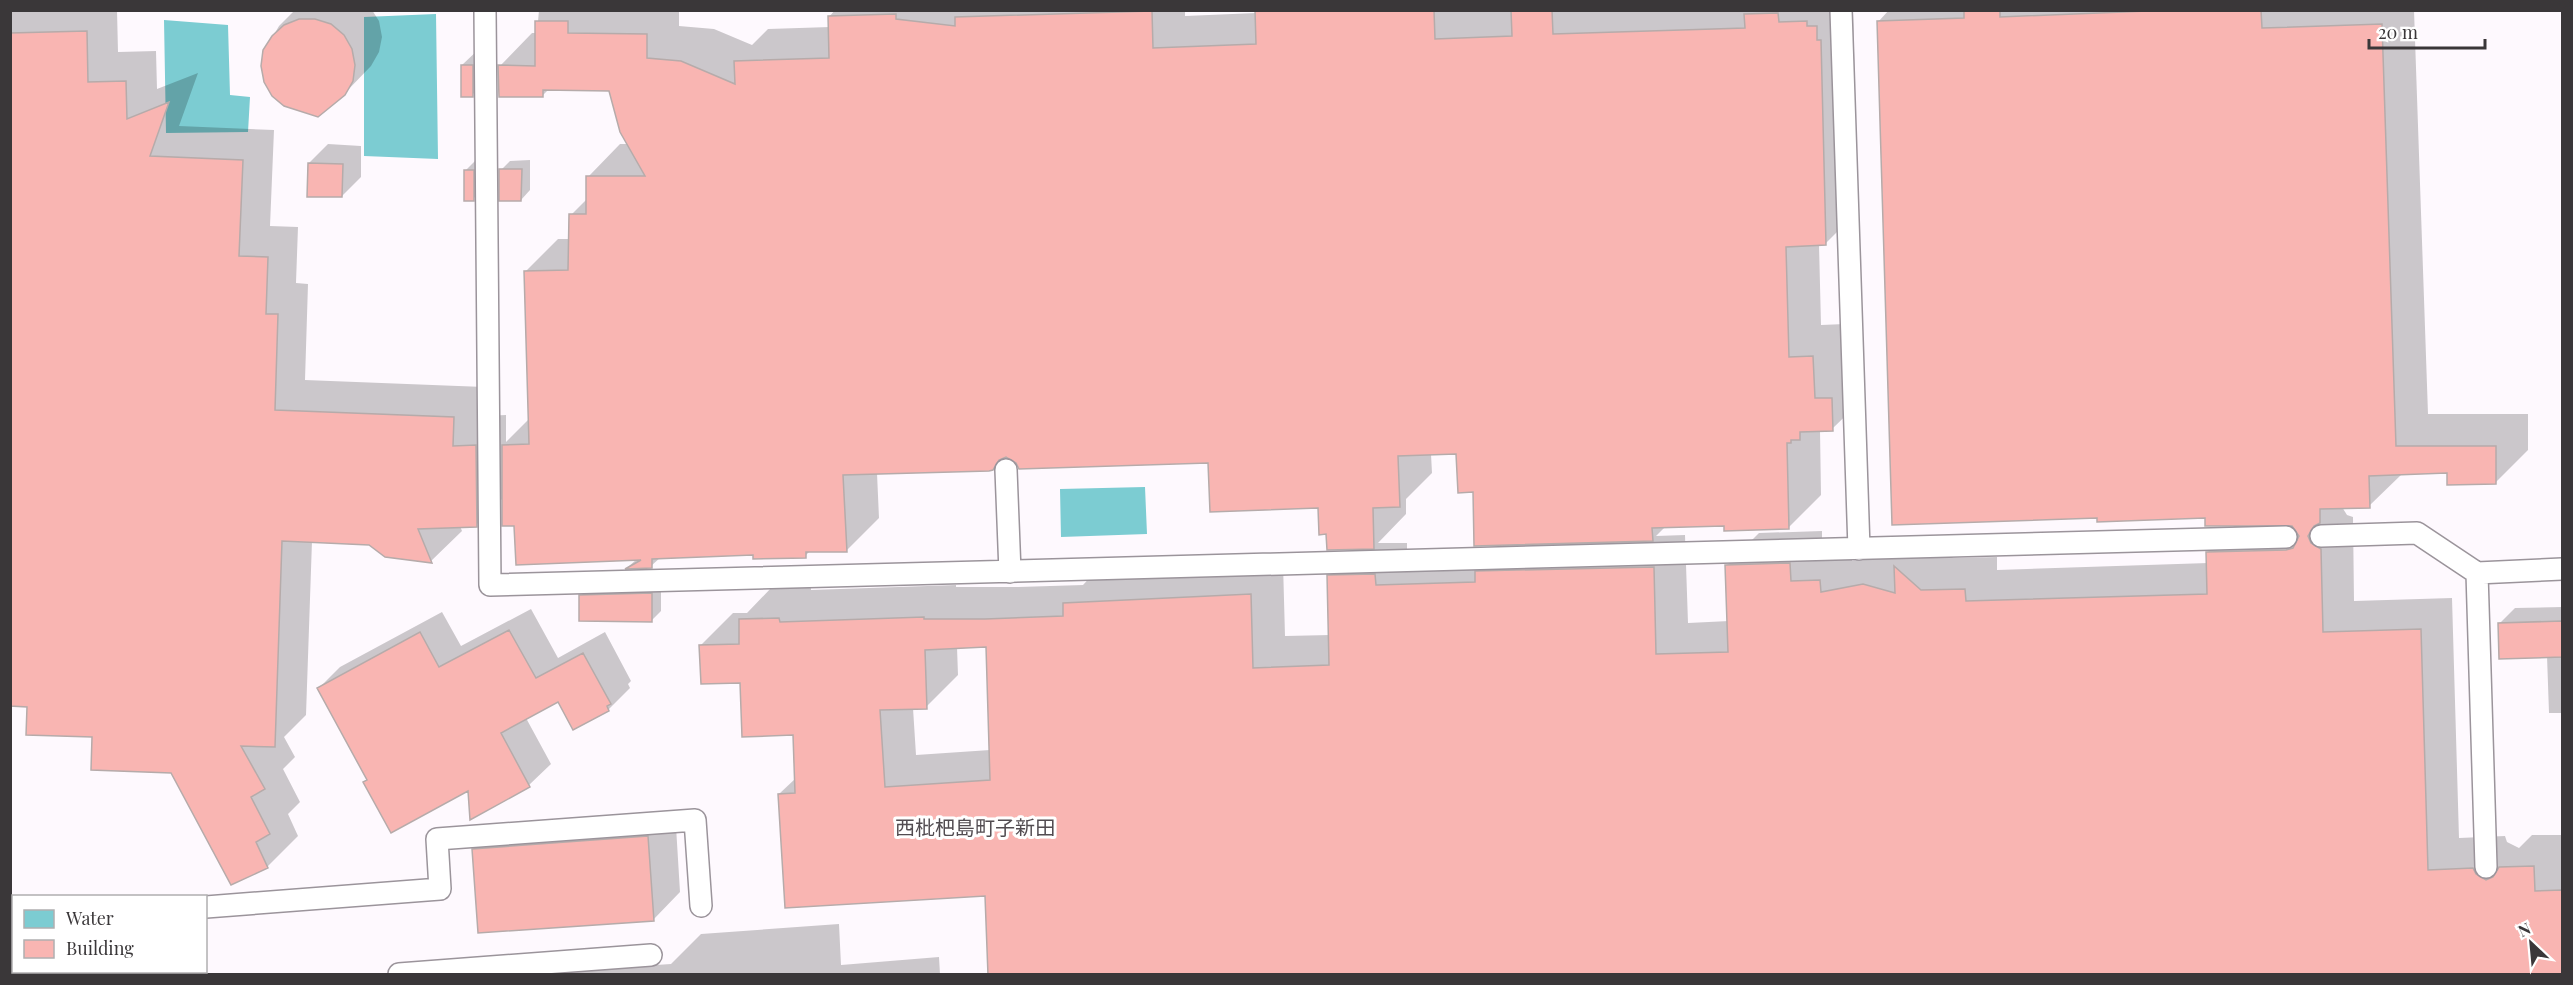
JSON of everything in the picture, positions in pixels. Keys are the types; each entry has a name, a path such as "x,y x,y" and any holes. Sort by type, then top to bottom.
{"lane":[{"path":"485,10 490,585 2286,537"},
{"path":"1841,10 1858,549"},
{"path":"1006,470 1010,572"},
{"path":"2321,536 2417,533 2477,573 2562,569"},
{"path":"2477,573 2486,867"},
{"path":"207,907 440,889 436,839 695,820 701,906"},
{"path":"399,975 651,955"}],"water":[{"path":"436,14 438,159 364,156 364,17"},
{"path":"164,20 228,25 230,95 250,97 248,132 166,133"},
{"path":"1145,487 1147,534 1061,537 1060,489"}],"building":[{"path":"1255,10 1434,10 1435,39 1512,36 1511,10 1552,10 1553,34 1745,28 1744,14 1778,13 1779,22 1807,21 1807,26 1817,26 1817,40 1821,40 1826,245 1786,247 1789,357 1813,356 1815,398 1832,398 1833,431 1800,432 1800,440 1791,440 1791,443 1787,443 1789,529 1724,531 1724,526 1652,528 1653,541 1474,546 1473,492 1458,493 1456,454 1398,456 1400,507 1373,508 1374,549 1327,550 1326,534 1319,535 1318,508 1210,512 1208,463 1019,469 1016,463 1006,457 999,460 993,470 989,471 843,475 847,552 806,552 806,558 753,559 753,555 652,559 652,568 625,569 641,560 516,565 514,526 502,526 502,445 529,444 524,271 568,270 569,214 586,214 586,176 645,176 620,132 609,91 543,90 543,97 499,97 498,65 535,66 535,21 568,21 568,33 647,34 647,58 681,61 735,84 734,61 829,58 828,16 896,14 896,19 955,26 955,17 1152,11 1153,48 1256,44"},
{"path":"1964,10 2000,10 2000,17 2172,10 2261,10 2262,28 2382,24 2396,446 2496,446 2496,484 2447,485 2447,473 2369,476 2370,508 2320,509 2320,523 2314,526 2308,536 2311,543 2321,549 2323,632 2421,629 2428,870 2473,868 2476,874 2486,880 2493,877 2499,867 2534,866 2535,891 2562,890 2562,975 988,975 985,896 785,908 778,794 795,793 793,735 742,737 740,683 701,684 699,645 739,644 739,619 779,618 780,622 924,617 924,619 985,619 1063,616 1063,603 1251,594 1253,668 1329,665 1327,575 1375,574 1376,585 1475,582 1475,571 1654,567 1656,654 1728,652 1725,565 1790,563 1791,581 1820,580 1821,592 1863,584 1895,593 1894,566 1921,590 1965,589 1966,601 2207,594 2206,552 2293,548 2299,536 2292,526 2205,526 2205,518 2097,522 2097,518 1892,525 1877,21 1964,18","holes":["986,647 990,780 885,787 880,710 927,709 925,650"]},
{"path":"299,19 315,19 331,24 344,35 352,49 355,65 353,81 345,95 318,117 284,106 272,96 264,82 261,66 263,50 272,36 284,25"},
{"path":"87,31 88,82 126,81 127,119 169,102 150,156 243,160 239,256 268,257 266,314 278,314 275,410 454,417 453,446 476,445 477,527 418,529 432,563 385,557 369,545 282,541 275,747 241,746 265,789 251,797 270,834 256,842 268,868 231,885 171,773 91,770 92,737 26,735 27,707 10,706 10,33"},
{"path":"461,65 473,65 473,97 461,97"},
{"path":"308,163 343,164 342,197 307,197"},
{"path":"499,169 522,169 521,201 499,201"},
{"path":"464,170 474,170 474,201 464,201"},
{"path":"652,593 652,622 579,621 579,595"},
{"path":"2562,621 2562,657 2499,659 2498,623"},
{"path":"509,630 536,678 583,653 611,704 607,706 609,711 573,730 558,702 501,733 530,787 470,820 468,791 391,833 363,782 367,780 317,688 420,632 439,667"},
{"path":"648,836 654,921 478,933 472,849"}],"district":[{"name":"西枇杷島町子新田","path":"975,828"}]}
